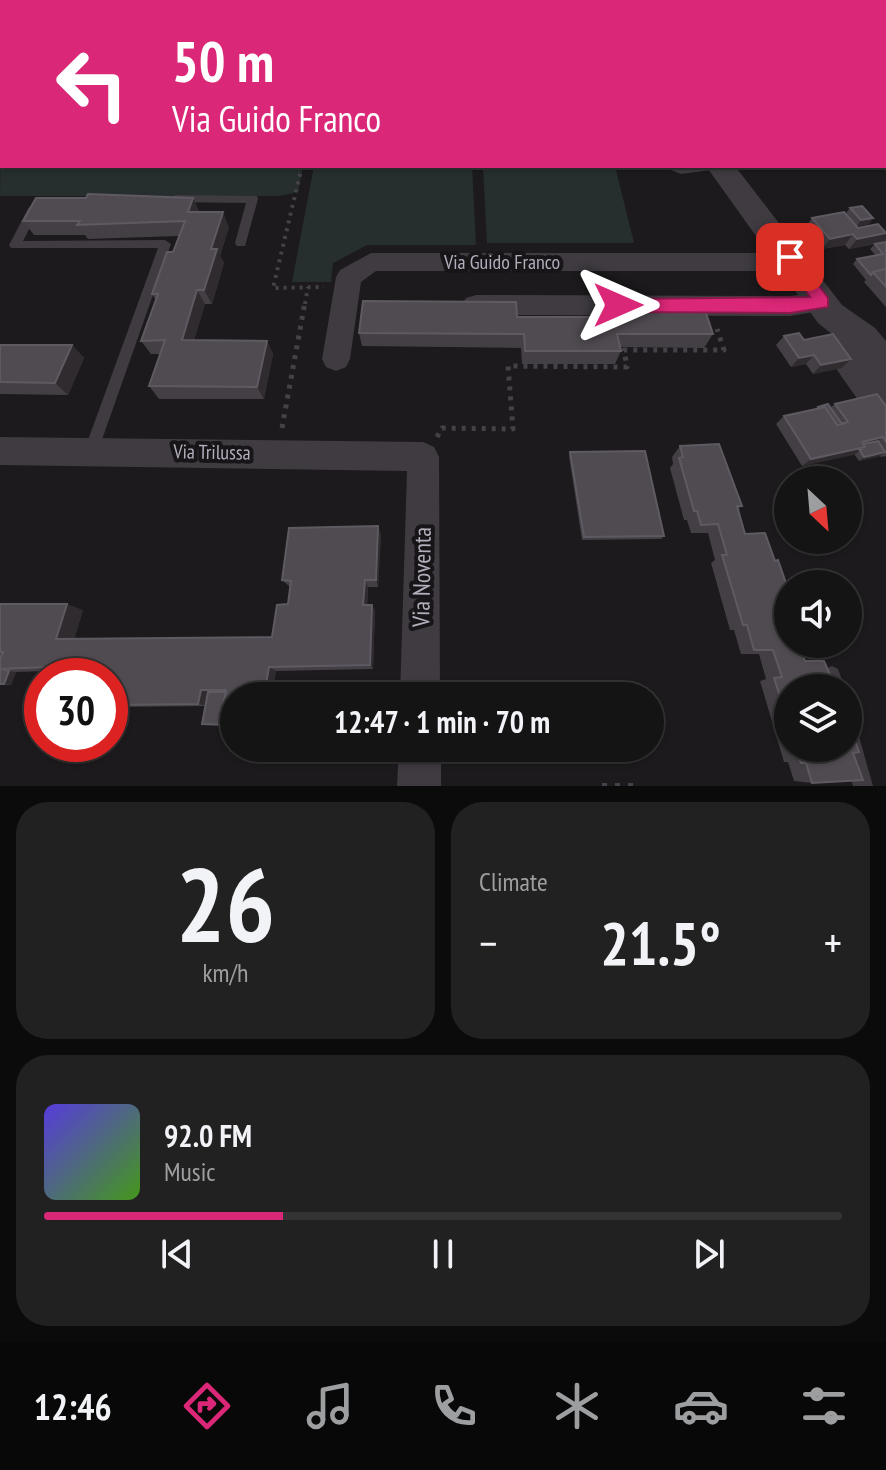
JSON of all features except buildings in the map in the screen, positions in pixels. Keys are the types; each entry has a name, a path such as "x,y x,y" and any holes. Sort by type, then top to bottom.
{"street":[{"path":"722,168 826,308 837,341 882,386"},
{"name":"Via Guido Franco","path":"346,295 349,277 371,262 766,262 790,257"},
{"path":"336,359 346,295 376,304"},
{"path":"455,304 826,308"},
{"name":"Via Trilussa","path":"0,451 423,457"},
{"name":"Via Noventa","path":"420,682 423,457"},
{"path":"419,786 420,762"}],"lane":[{"path":"672,168 681,171 704,168"},
{"path":"39,199 15,245 165,244 91,451"},
{"path":"161,199 253,199 241,243"},
{"path":"856,762 863,786"}],"path":[{"path":"302,168 273,288 308,287 346,295"},
{"path":"278,453 308,287"},
{"path":"423,457 442,428 513,429 508,366 627,367 624,350 724,350 709,306"},
{"path":"602,786 637,786"}],"shaded area":[{"path":"0,168 303,168 298,192 280,196 0,196"},
{"path":"314,168 472,168 476,245 367,245 333,263 331,282 292,282"},
{"path":"483,168 615,168 634,243 487,243"}],"route":[{"path":"618,305 797,306 822,302 790,257"}]}
